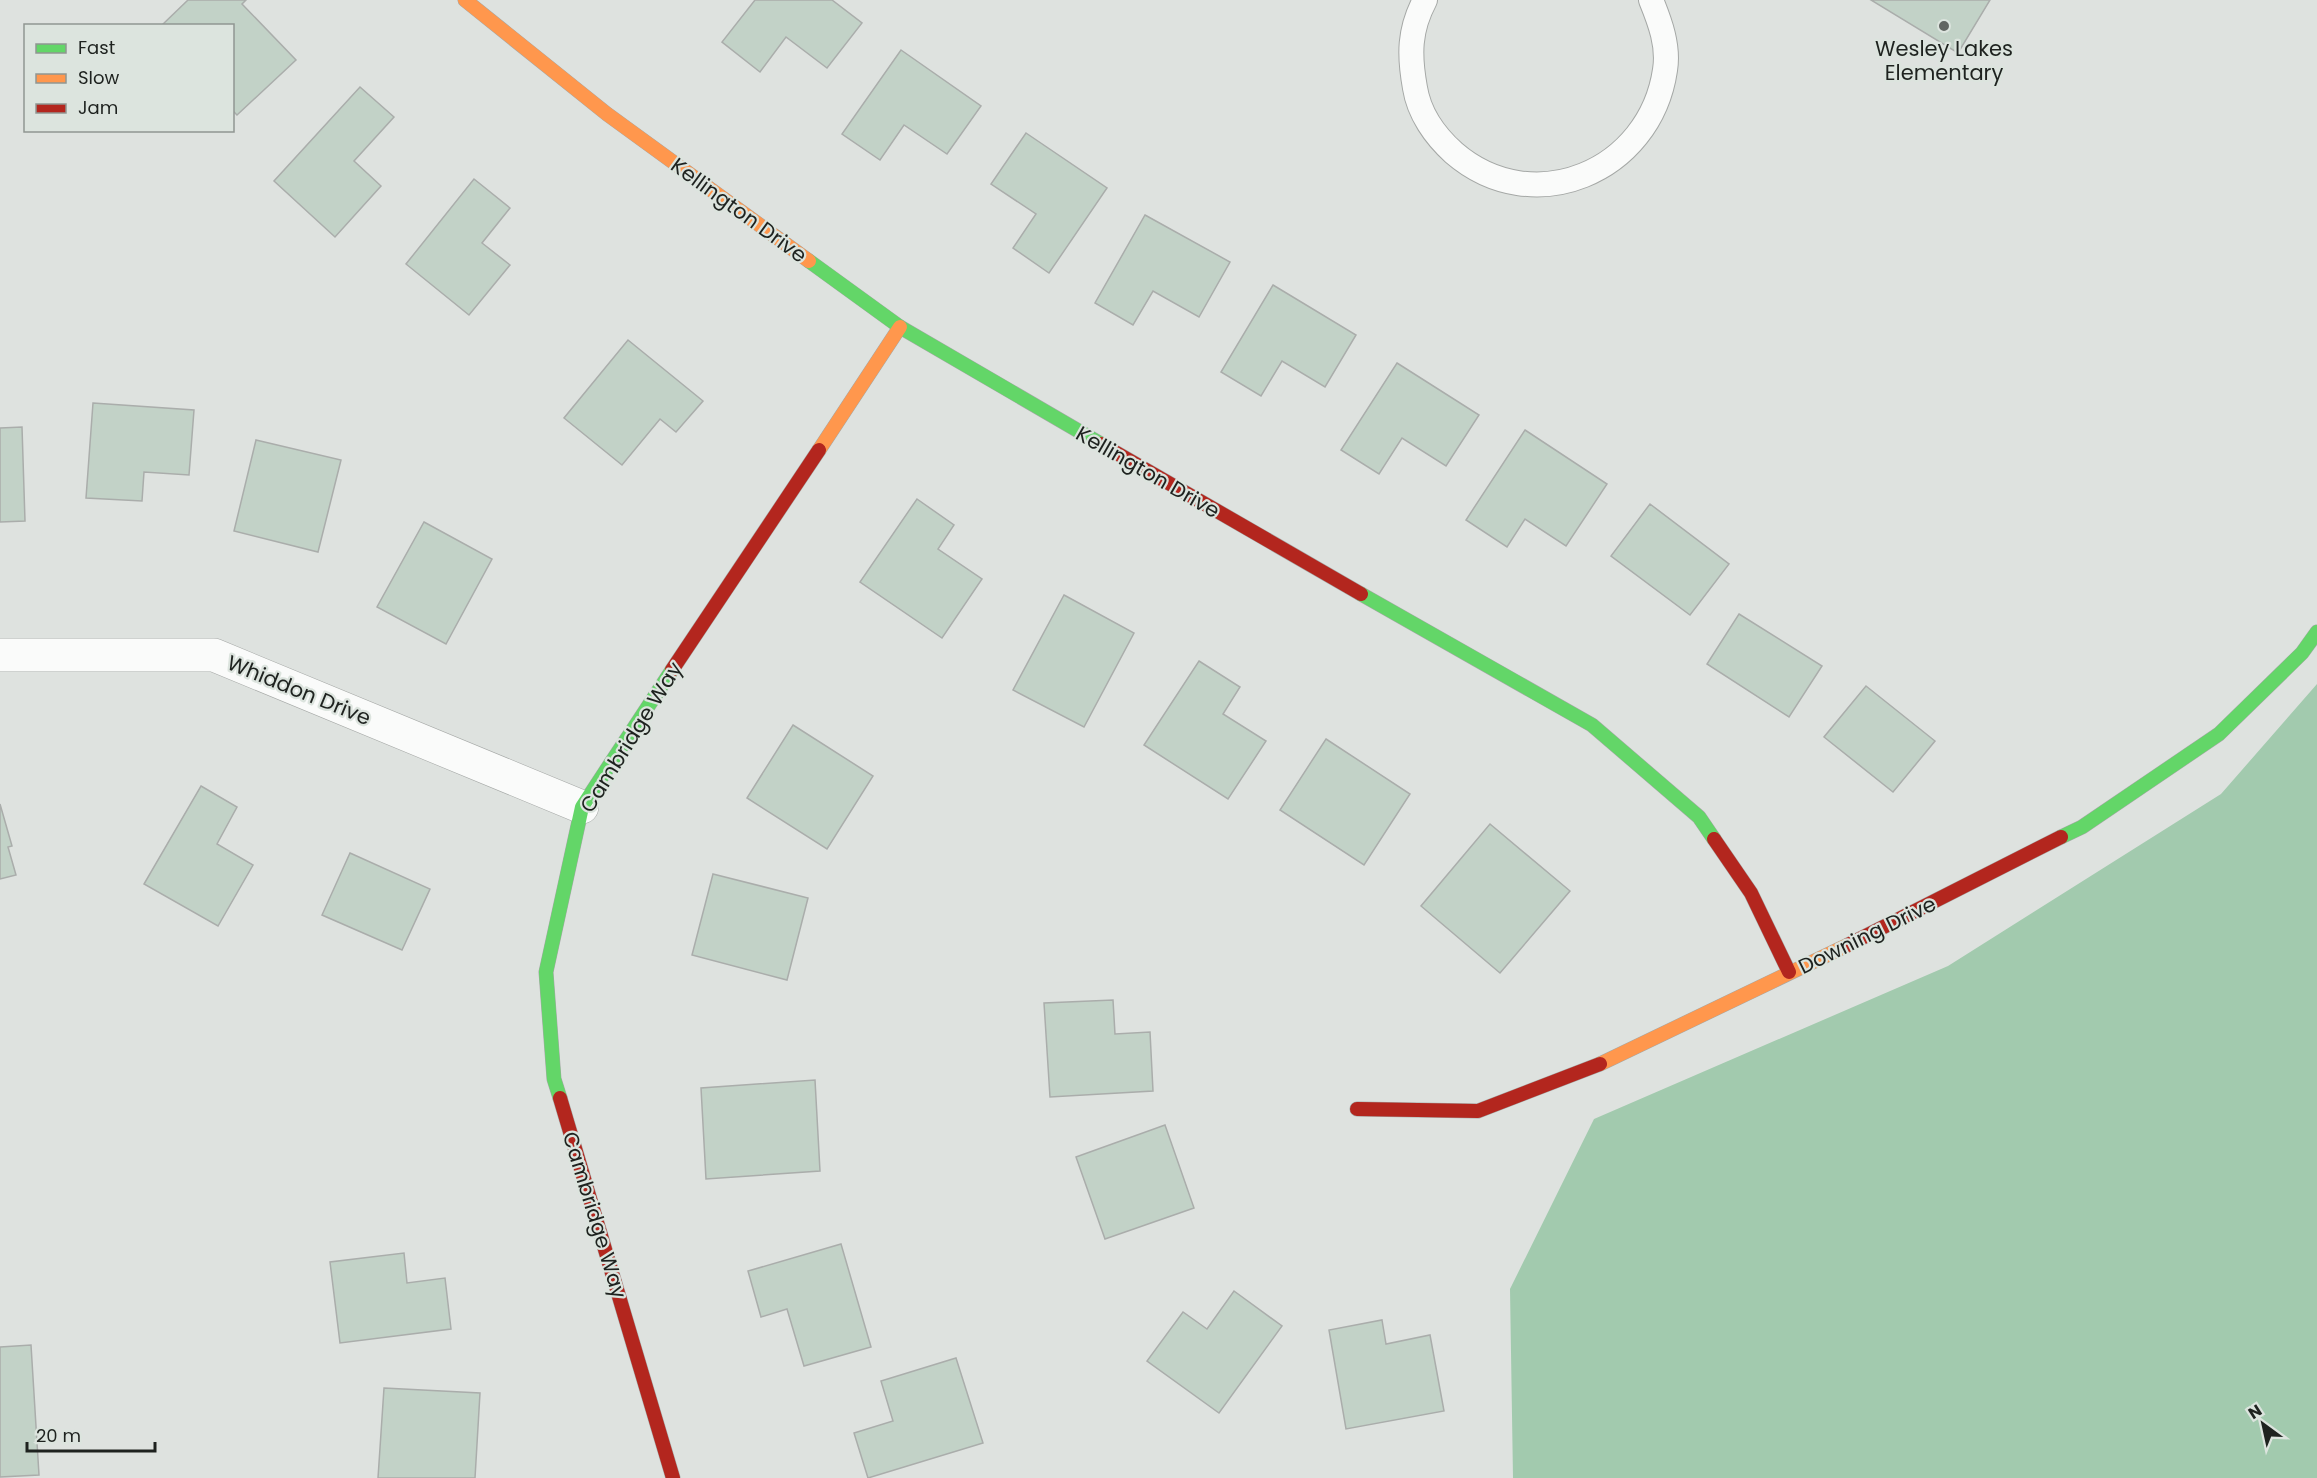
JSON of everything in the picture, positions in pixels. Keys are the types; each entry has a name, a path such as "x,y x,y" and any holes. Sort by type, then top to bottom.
{"street":[{"name":"Kellington Drive","path":"465,0 607,114 900,327 1363,596 1592,725 1699,817 1751,893 1788,972"},
{"name":"Cambridge Way","path":"673,1478 554,1079 546,972 582,807 900,327"},
{"name":"Downing Drive","path":"1357,1109 1478,1112 1584,1071 1888,926 2082,827 2219,734 2302,653 2317,632"},
{"name":"Whiddon Drive","path":"0,655 214,655 582,807"}],"lane":[{"path":"1425,0 1416,18 1410,60 1417,102 1439,139 1471,167 1511,182 1554,184 1595,171 1630,146 1654,110 1666,69 1663,28 1651,0"}],"green space":[{"path":"2317,684 2317,1478 1513,1478 1510,1289 1594,1119 1948,966 2221,794"}],"building":[{"path":"188,0 246,0 242,4 296,60 237,115 234,112 234,24 163,24"},
{"path":"755,0 832,0 862,23 827,68 786,37 760,72 722,42"},
{"name":"Wesley Lakes Elementary","path":"1871,0 1990,0 1958,53"},
{"path":"901,50 981,106 947,154 904,125 880,160 842,134"},
{"path":"360,87 394,117 354,161 381,186 335,237 274,181"},
{"path":"1026,133 1107,188 1049,273 1013,248 1036,214 991,184"},
{"path":"474,179 510,208 482,243 510,265 469,315 406,264"},
{"path":"1145,215 1230,262 1199,317 1153,291 1133,325 1095,303"},
{"path":"1273,285 1356,335 1325,387 1282,361 1261,396 1221,372"},
{"path":"628,340 703,401 676,432 660,419 622,465 564,418"},
{"path":"1397,363 1479,415 1446,466 1402,438 1379,474 1341,450"},
{"path":"93,403 194,410 189,475 144,472 142,501 86,498"},
{"path":"22,427 25,521 0,522 0,428"},
{"path":"1525,430 1607,484 1566,546 1525,519 1507,547 1466,520"},
{"path":"256,440 341,460 318,552 234,531"},
{"path":"917,499 954,525 938,549 982,579 942,638 860,582"},
{"path":"1650,504 1729,564 1690,615 1611,556"},
{"path":"424,522 492,559 446,644 377,607"},
{"path":"1064,595 1134,633 1084,727 1013,690"},
{"path":"1739,614 1822,666 1789,717 1707,664"},
{"path":"1199,661 1240,687 1223,714 1266,741 1228,799 1144,745"},
{"path":"1866,686 1935,741 1893,792 1824,737"},
{"path":"793,725 873,776 827,849 747,798"},
{"path":"1326,739 1410,794 1364,865 1280,810"},
{"path":"201,786 237,807 217,844 253,865 218,926 144,884"},
{"path":"0,804 12,846 8,847 16,875 0,879"},
{"path":"1490,824 1570,891 1500,973 1421,906"},
{"path":"350,853 430,889 402,950 322,915"},
{"path":"713,874 808,898 787,980 692,955"},
{"path":"1113,1000 1115,1034 1150,1032 1153,1091 1050,1097 1044,1003"},
{"path":"815,1080 820,1171 706,1179 701,1088"},
{"path":"1165,1125 1194,1208 1105,1239 1076,1157"},
{"path":"841,1244 871,1347 804,1366 787,1309 761,1317 748,1271"},
{"path":"404,1253 407,1283 445,1278 451,1329 340,1343 330,1262"},
{"path":"1234,1291 1282,1326 1219,1413 1147,1361 1183,1312 1207,1329"},
{"path":"1382,1320 1386,1344 1430,1335 1444,1411 1346,1429 1329,1330"},
{"path":"31,1345 39,1475 0,1477 0,1347"},
{"path":"956,1358 983,1443 868,1478 854,1433 893,1421 881,1381"},
{"path":"384,1388 480,1393 475,1478 378,1478"}],"traffic: fast":[{"path":"809,261 900,327 1101,444"},
{"path":"1361,594 1592,725 1699,817 1714,839"},
{"path":"2061,837 2082,827 2219,734 2302,653 2317,632"},
{"path":"560,1098 554,1079 546,972 582,807 672,670"}],"traffic: slow":[{"path":"465,0 607,114 809,261"},
{"path":"819,450 900,327"},
{"path":"1600,1064 1848,945"}],"traffic: jam":[{"path":"1101,444 1361,594"},
{"path":"672,670 819,450"},
{"path":"1848,945 2061,837"},
{"path":"1714,839 1751,893 1789,972"},
{"path":"1357,1109 1478,1111 1600,1064"},
{"path":"560,1098 673,1478"}],"place":[{"name":"Wesley Lakes Elementary","path":"1944,26"}]}
